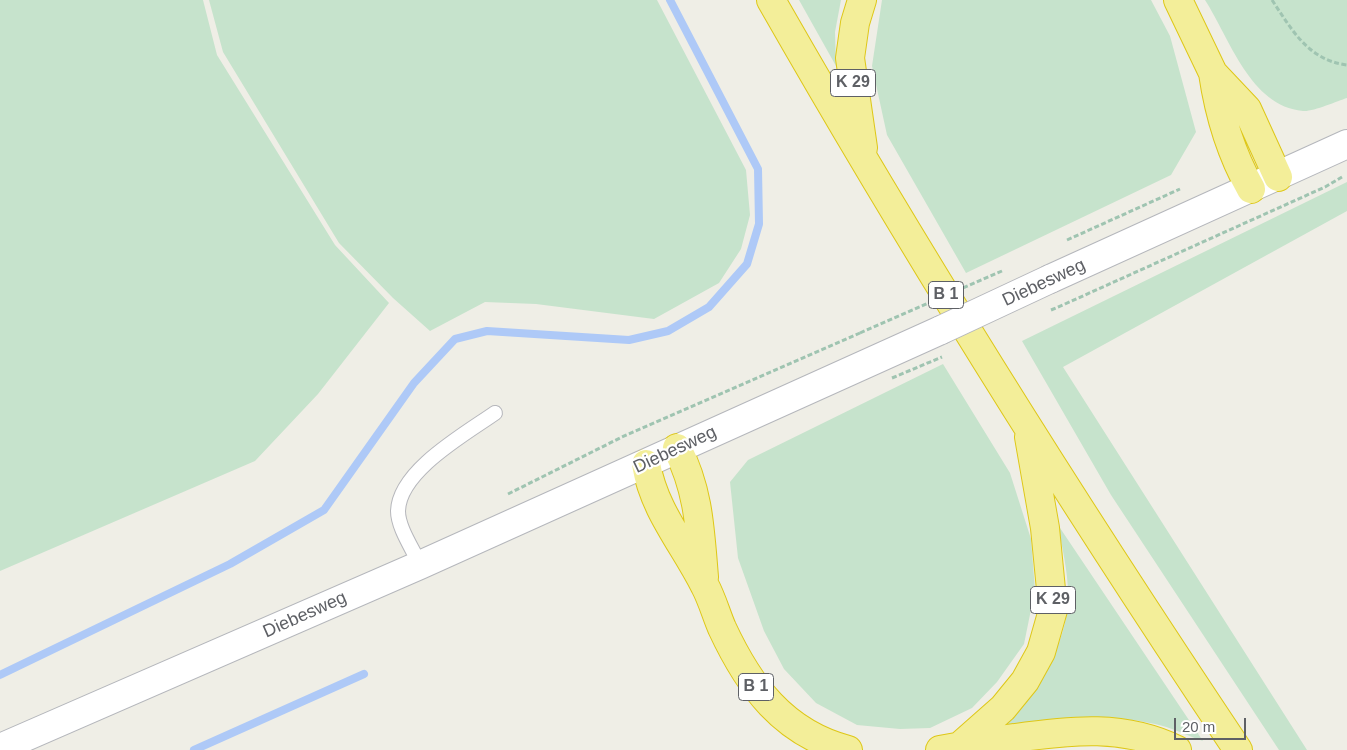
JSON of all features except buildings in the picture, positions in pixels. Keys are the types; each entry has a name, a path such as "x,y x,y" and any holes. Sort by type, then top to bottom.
{"highway":[{"name":"B 1","path":"770,0 866,167 1026,424 1161,635 1238,750"},
{"name":"K 29","path":"862,0 855,22 850,58 866,167"},
{"path":"1178,0 1214,73 1247,109 1278,177"},
{"path":"1214,73 1221,115 1238,165 1251,189"},
{"name":"K 29","path":"950,748 1003,708 1025,681 1041,652 1053,610 1046,528 1026,424"},
{"name":"B 1","path":"677,448 688,470 697,502 705,586"},
{"name":"B 1","path":"646,464 650,488 705,586 742,668 768,702 791,723 812,737 848,750"},
{"path":"950,748 1082,730 1125,732 1165,744 1177,750"}],"main road":[{"name":"Diebesweg","path":"0,748 420,565 646,464 677,448 879,360 1050,279 1347,144"}],"lane":[{"path":"420,565 400,523 398,512 405,488 412,477 441,452 495,413"}],"path":[{"path":"1272,0 1300,41 1310,50 1333,64 1347,65"},
{"path":"1065,304 1316,191 1347,174"},
{"path":"860,333 1010,267"}],"green space":[{"path":"0,0 203,0 217,55 335,245 389,303 318,394 255,461 0,571"},
{"path":"209,0 657,0 746,170 750,215 741,249 719,283 654,319 536,304 485,302 430,331 393,298 339,243 223,52"},
{"path":"799,0 841,0 835,32 836,66"},
{"path":"882,0 1151,0 1170,36 1196,132 1171,175 966,273 887,135 872,66"},
{"path":"1205,0 1347,0 1347,98 1319,108 1303,111 1285,106 1269,97 1255,84 1244,68"},
{"path":"1347,182 1347,211 1063,367 1307,750 1279,750 1111,495 1022,341"},
{"path":"943,364 1010,473 1031,539 1035,590 1024,644 997,682 972,708 930,728 900,729 857,725 816,703 784,669 764,631 738,558 730,482 748,460"},
{"path":"1058,525 1203,741 1161,725 1117,718 1078,717 1040,721 1002,729 1047,667 1062,633 1066,614 1068,586"}],"waterway":[{"path":"0,675 230,564 324,510 414,383 455,339 487,331 629,340 668,331 709,307 747,264 759,224 758,169 670,0"},
{"path":"194,750 364,674"}]}
